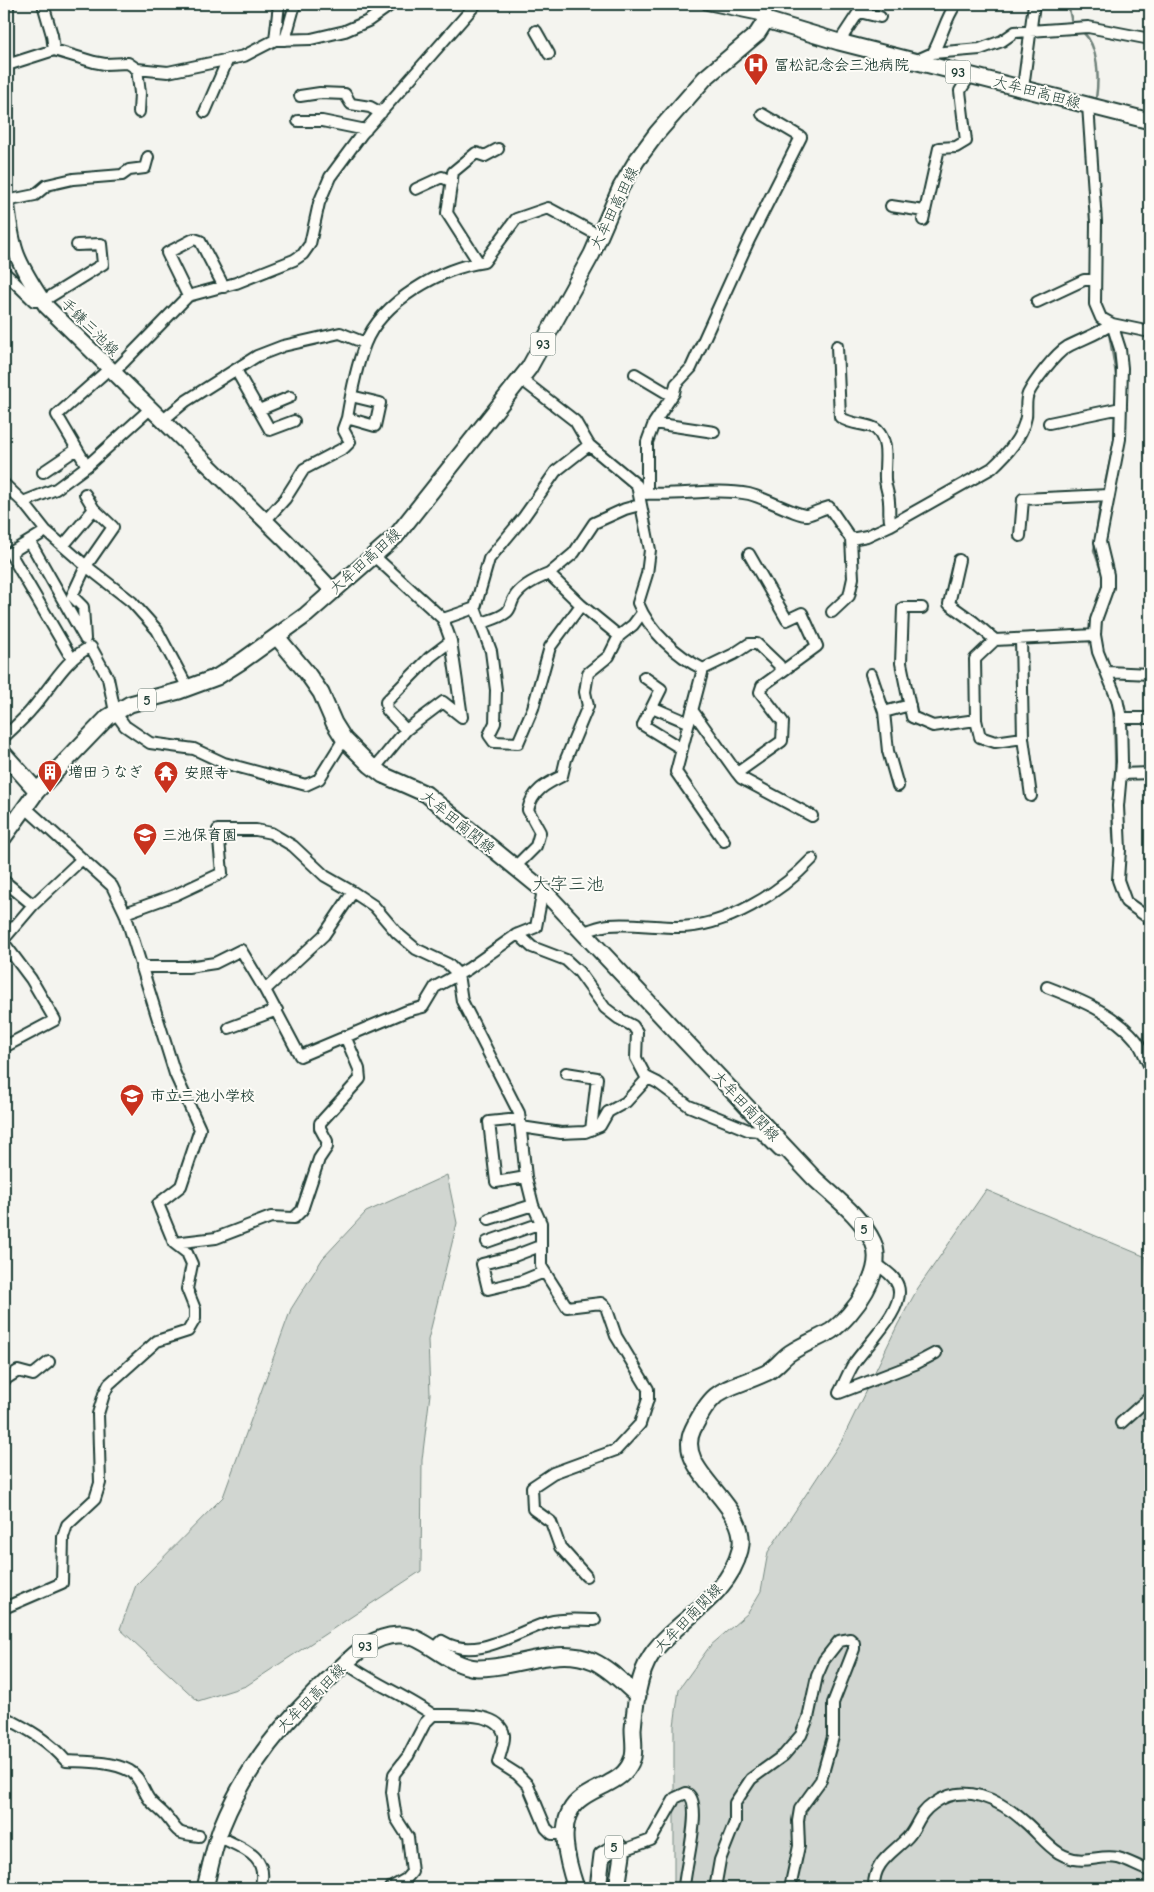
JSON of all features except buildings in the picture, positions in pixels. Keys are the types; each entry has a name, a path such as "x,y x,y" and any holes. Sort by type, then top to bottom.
{"main road":[{"name":"手鎌三池線","path":"6,4 4,103 6,204 10,230 17,255 43,301 332,590"},
{"name":"大牟田高田線","path":"277,637 306,615 332,590 396,536 521,379 544,343 600,236 621,187 657,133 705,78 763,28 764,13 839,42 1150,121"},
{"name":"5","path":"37,791 96,727 115,712 130,704 188,688 217,676 277,637"},
{"name":"大牟田南関線","path":"277,637 307,673 344,739 374,769 383,775 426,794 542,890 864,1228 873,1242 877,1255 876,1264 867,1289 848,1314 832,1330 790,1352 767,1373 719,1392 709,1402 698,1419 689,1442 706,1482 733,1511 740,1527 740,1552 730,1574 714,1594 652,1655 644,1671 638,1696 633,1727 633,1756 628,1768 621,1776 576,1802 572,1808 564,1834 576,1888"},
{"path":"4,754 37,791 4,837"},
{"name":"大牟田高田線","path":"205,1888 222,1826 244,1780 270,1740 298,1708 346,1662 372,1641 385,1636 401,1634 415,1638 459,1664 475,1668 558,1656 576,1657 592,1661 638,1696"},
{"name":"5","path":"598,1888 602,1855 617,1846 621,1851 617,1888"}],"street":[{"path":"43,4 52,35 54,50"},
{"path":"279,4 280,40"},
{"path":"280,40 295,4"},
{"path":"6,65 54,50 105,64 128,63 137,69 168,72 244,56 280,40 311,39 345,31 368,21 392,4"},
{"path":"87,466 57,415 111,371 188,296 224,287 294,260 303,254 310,244 319,203 330,177 380,113 476,4"},
{"path":"707,4 764,13"},
{"path":"933,53 944,33 948,14 956,4"},
{"path":"1023,88 1034,4"},
{"path":"839,42 862,8 880,18"},
{"path":"915,61 933,53 980,49 1002,42 1015,32 1031,33 1088,27 1150,39"},
{"path":"536,31 549,54"},
{"path":"205,112 228,59"},
{"path":"137,69 140,94 139,112"},
{"path":"892,206 924,216 940,148 956,147 966,141 960,91 970,75"},
{"path":"300,96 320,93 345,94 351,104 370,107 380,113"},
{"path":"1088,105 1096,222 1095,304 1101,318 1112,324 1150,332"},
{"path":"703,669 694,665 653,630 638,603 647,574 650,550 640,505 643,493 647,442 654,424 672,396 676,384 691,368 749,240 801,137 762,114"},
{"path":"298,121 322,120 366,130"},
{"path":"479,263 447,213 453,172 464,166 468,158 476,153 485,156 498,148"},
{"path":"6,204 35,195 47,185 73,179 122,175 129,170 145,168 148,157"},
{"path":"416,189 442,177 452,182"},
{"path":"265,521 285,499 304,469 344,448 350,442 343,429 365,343 375,327 396,304 415,288 467,265 484,262 516,219 548,208 600,236"},
{"path":"188,296 167,252 194,239 200,241 224,287"},
{"path":"4,272 34,301 43,301 103,264 101,244 77,245"},
{"path":"1037,302 1084,280 1095,280"},
{"path":"1112,324 1120,349 1122,368 1120,439 1100,542 1108,575 1108,587 1096,620 1095,635 1098,652 1117,699 1121,718 1118,880 1126,902 1150,919"},
{"path":"851,540 867,536 891,525 992,468 1006,454 1020,435 1026,418 1027,396 1035,383 1065,348 1112,324"},
{"path":"162,421 186,401 257,356 283,346 340,333 365,343"},
{"path":"837,346 840,417 848,423 873,427 878,431 887,453 885,480 889,502 888,518 891,525"},
{"path":"236,370 270,430 294,421"},
{"path":"635,374 672,396"},
{"path":"521,379 575,421 589,445 638,485 643,493"},
{"path":"347,418 375,426 380,403 351,396"},
{"path":"259,410 290,397"},
{"path":"1049,423 1121,408"},
{"path":"23,502 56,489 87,466 150,409"},
{"path":"654,424 714,432"},
{"path":"581,605 550,648 533,708 518,743 494,742 489,735 495,723 496,690 491,651 475,608 489,559 523,518 556,471 589,445"},
{"path":"43,472 77,449"},
{"path":"4,484 23,502 46,531 86,566 132,602 157,630 188,688"},
{"path":"643,493 665,496 720,492 748,494 774,502 798,515 806,515 829,507 851,540 853,578 849,596 832,612"},
{"path":"85,494 94,509 113,527 86,566 72,596 83,607 88,643"},
{"path":"1020,536 1023,499 1109,495"},
{"path":"482,623 501,616 509,610 513,599 530,582 549,574 574,553 594,523 625,509 640,505"},
{"path":"63,546 94,509"},
{"path":"46,531 10,553 72,659"},
{"path":"30,542 108,678 115,712 125,726 150,743 194,750 224,763 306,785 319,779 344,739"},
{"path":"737,772 782,741 783,722 760,692 762,686 817,646 802,613 787,620 749,554"},
{"path":"374,556 443,619 452,641 462,718 443,702 406,730 374,769"},
{"path":"958,560 949,604 974,622 994,640"},
{"path":"549,574 581,605 619,636"},
{"path":"443,619 475,608"},
{"path":"922,608 903,608 901,663 912,717 932,726 976,720"},
{"path":"515,867 536,846 540,832 528,810 530,801 542,786 562,776 566,759 588,706 585,692 588,674 609,656 619,636 633,625 642,613"},
{"path":"1023,738 995,742 980,737 976,720 975,659 994,640 1095,635"},
{"path":"1021,638 1023,738 1031,796"},
{"path":"406,730 387,710 386,702 430,657 452,641"},
{"path":"4,737 31,711 72,659 88,643"},
{"path":"724,841 676,772 703,669 734,654 749,644 757,644 779,665 780,673"},
{"path":"1107,672 1150,674"},
{"path":"871,674 884,712 888,751 898,786"},
{"path":"644,677 661,689 643,725 682,748"},
{"path":"884,712 910,704"},
{"path":"652,706 689,723"},
{"path":"692,710 742,778 812,816"},
{"path":"1121,718 1150,718"},
{"path":"1121,774 1150,773"},
{"path":"4,1608 62,1583 63,1537 67,1525 95,1498 100,1483 98,1414 100,1402 110,1384 157,1341 188,1331 195,1319 195,1309 187,1288 192,1264 187,1254 174,1243 158,1204 181,1186 200,1129 175,1074 125,913 112,886 26,808"},
{"path":"125,913 175,895 222,873 218,830 256,830 271,833 293,846 325,876 374,906 397,933 416,949 448,964 458,974 462,1001 519,1113 526,1177 533,1205 541,1223 541,1266 567,1307 601,1303 606,1307 616,1336 648,1389 648,1399 640,1424 616,1450 553,1473 532,1487 533,1509 551,1522 560,1547 586,1576"},
{"path":"583,932 607,925 680,927 714,922 760,900 793,879 812,858"},
{"path":"5,933 82,859"},
{"path":"4,881 33,905"},
{"path":"141,967 188,967 215,963 242,950 277,1010 300,1056 407,1011 423,1007 435,986 458,974 518,934 536,927 542,890"},
{"path":"265,990 324,935 353,892"},
{"path":"518,934 532,947 566,960 579,972 605,1008 633,1026 637,1032 636,1058 640,1069 648,1078 658,1083 689,1106 748,1130 759,1130 779,1152 785,1147"},
{"path":"4,942 44,999 55,1020 4,1047"},
{"path":"1047,987 1086,1002 1123,1027 1137,1040 1150,1067"},
{"path":"229,1028 277,1010"},
{"path":"174,1243 216,1238 271,1217 294,1218 302,1210 319,1159 327,1147 328,1141 320,1128 320,1123 360,1079 359,1069 345,1036"},
{"path":"566,1073 597,1078 591,1130"},
{"path":"526,1177 496,1182 489,1122 520,1123 561,1133 576,1134 591,1130 600,1126 608,1112 626,1102 648,1078"},
{"path":"489,1218 533,1205"},
{"path":"487,1242 541,1223"},
{"path":"540,1246 514,1256 482,1264 488,1290 522,1281 544,1272"},
{"path":"876,1264 893,1277 899,1287 898,1300 894,1312 853,1365 839,1393 916,1364 936,1353"},
{"path":"4,1380 18,1371 33,1375 49,1362"},
{"path":"1121,1423 1150,1397"},
{"path":"434,1650 442,1641 453,1648 465,1650 480,1648 550,1622 596,1620"},
{"path":"715,1888 720,1860 735,1822 735,1803 752,1779 784,1755 801,1735 808,1718 817,1676 824,1660 839,1641 850,1639 854,1643 854,1649 833,1703 833,1737 821,1780 800,1809 798,1821 799,1846 790,1888"},
{"path":"346,1662 358,1672 411,1699 433,1715 480,1716 490,1718 499,1725 504,1735 498,1762 517,1774 528,1785 546,1828 552,1834 564,1834"},
{"path":"390,1888 406,1879 412,1872 408,1837 396,1818 393,1801 394,1774 408,1756 425,1723 433,1715"},
{"path":"4,1717 30,1729 52,1745 66,1761 110,1764 130,1772 136,1777 148,1799 166,1816 174,1829 184,1834 199,1836"},
{"path":"874,1888 874,1879 880,1862 909,1836 919,1817 934,1803 955,1794 971,1792 987,1797 1002,1806 1024,1821 1059,1852 1077,1861 1118,1858 1150,1871"},
{"path":"621,1851 651,1840 675,1798 686,1793 690,1795 694,1802 695,1816 684,1888"},
{"path":"228,1841 254,1855 260,1864 264,1876 260,1888"}],"shaded area":[{"path":"447,1175 457,1223 428,1340 430,1394 422,1460 421,1571 246,1686 198,1701 120,1629 136,1585 223,1497 291,1309 323,1258 366,1212"},
{"path":"986,1190 1146,1257 1150,1310 1150,1888 674,1888 674,1726 679,1689 710,1646 748,1613 761,1591 768,1552 842,1440 898,1324 918,1288"}],"waterway":[{"path":"1068,4 1072,23"},
{"path":"1083,32 1092,46 1097,63 1096,99"},
{"path":"1109,333 1117,380"},
{"path":"1115,407 1117,385"},
{"path":"1103,493 1114,443 1115,413"},
{"path":"1096,535 1101,499"},
{"path":"1096,541 1094,550 1104,579"},
{"path":"1090,633 1092,615 1096,605"},
{"path":"1090,639 1094,655"},
{"path":"1113,702 1115,749 1113,825 1116,854"}],"place":[{"name":"冨松記念会三池病院","path":"756,86"},
{"name":"増田うなぎ","path":"50,793"},
{"name":"安照寺","path":"166,794"},
{"name":"三池保育園","path":"145,856"},
{"name":"市立三池小学校","path":"132,1117"}],"district":[{"name":"大字三池","path":"568,884"}]}
